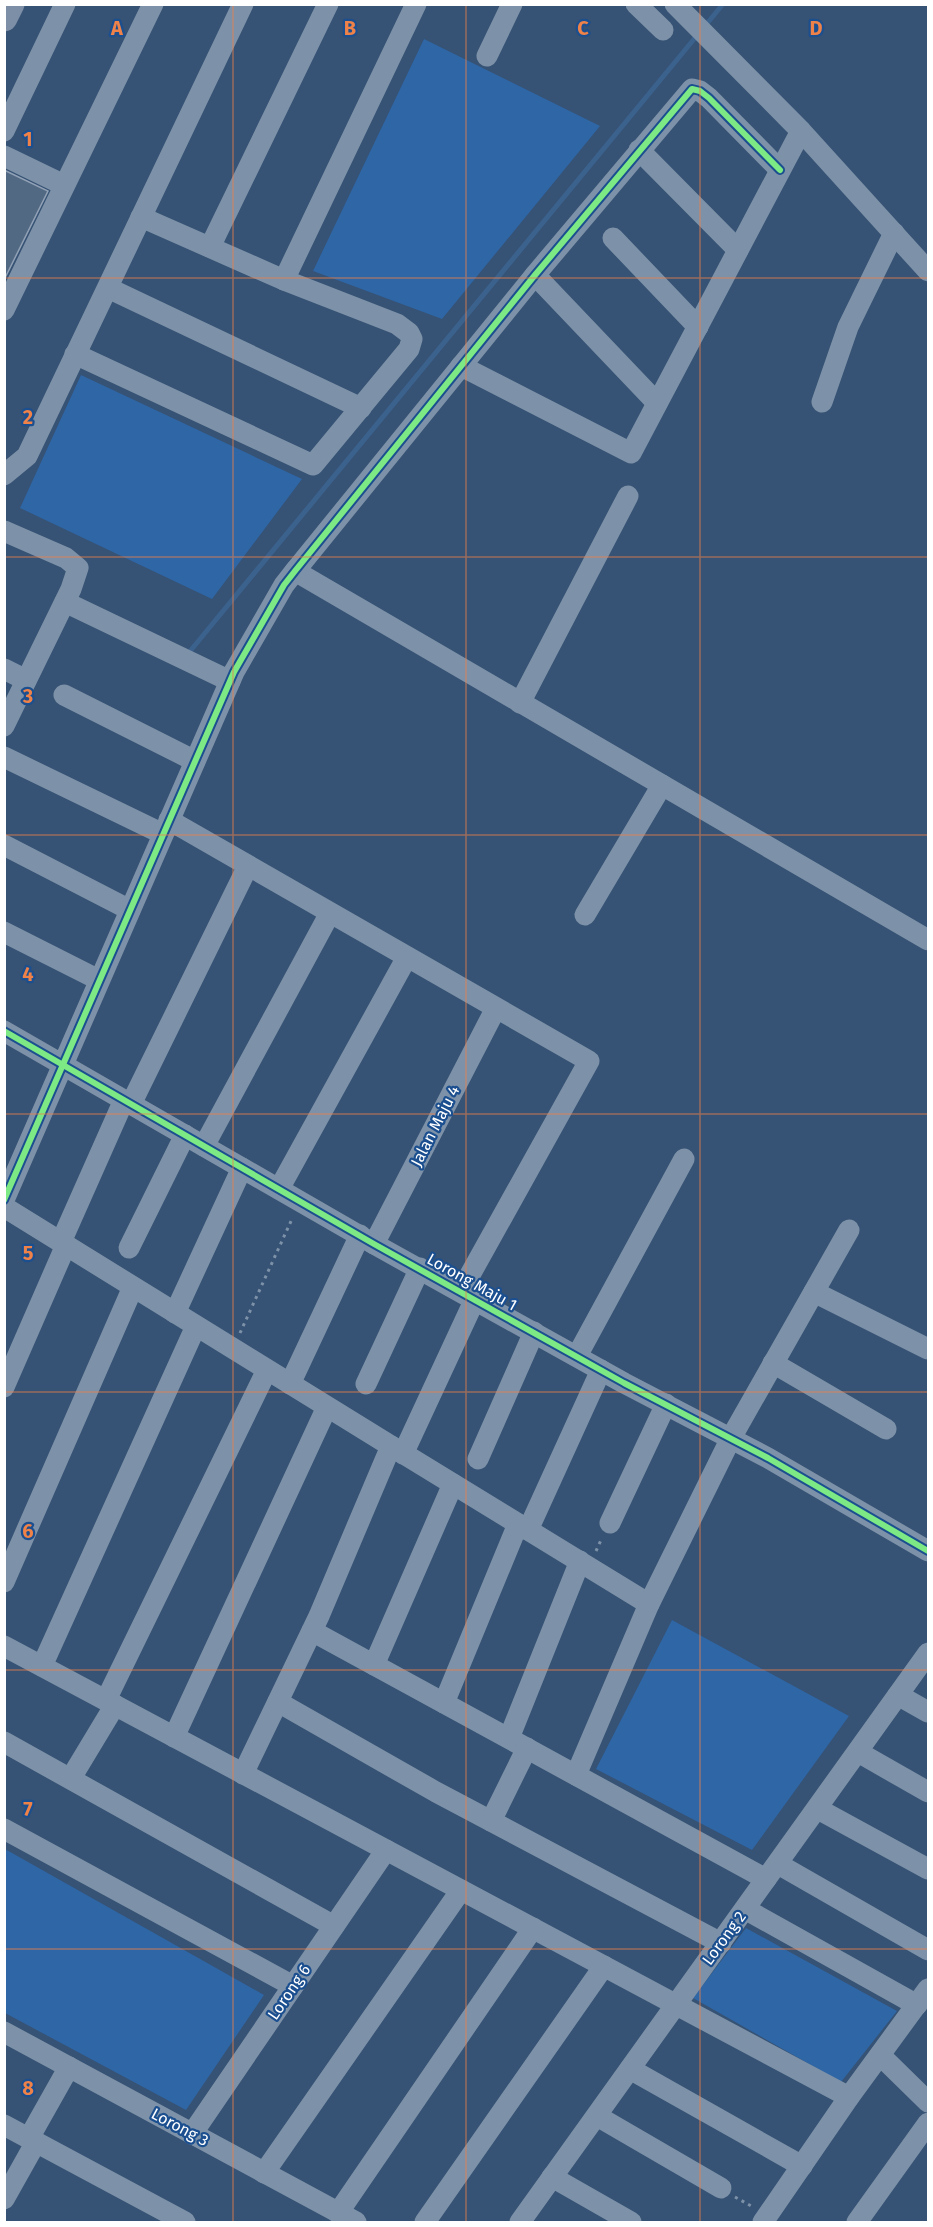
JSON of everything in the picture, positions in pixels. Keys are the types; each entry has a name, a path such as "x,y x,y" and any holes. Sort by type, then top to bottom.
{"main road":[{"path":"4,18 11,4"}],"street":[{"path":"4,131 65,4"},
{"path":"4,310 153,4"},
{"path":"4,475 27,456 243,4"},
{"path":"210,247 328,4"},
{"path":"284,280 416,4"},
{"path":"487,56 512,4"},
{"path":"636,4 663,30"},
{"path":"680,10 801,131 928,271"},
{"path":"7,1186 63,1065 230,681 284,585 295,570 689,91 696,89 709,98 780,170"},
{"path":"461,366 631,453 801,131"},
{"path":"639,150 738,250"},
{"path":"4,156 64,185"},
{"path":"75,354 313,465 409,349 412,339 409,333 397,324 284,280 141,217"},
{"path":"822,402 848,327 894,233"},
{"path":"613,238 698,327"},
{"path":"536,275 657,403"},
{"path":"108,288 361,408"},
{"path":"520,703 628,496"},
{"path":"4,531 66,558 78,568 76,577 4,726"},
{"path":"295,570 928,940"},
{"path":"64,602 230,681"},
{"path":"4,669 26,680"},
{"path":"64,695 195,761"},
{"path":"4,757 166,827 248,866 589,1061 468,1295 243,1774"},
{"path":"585,915 662,785"},
{"path":"4,845 130,910"},
{"path":"4,1387 63,1244 128,1102 248,866"},
{"path":"204,1146 330,913"},
{"path":"4,932 99,980"},
{"path":"279,1189 407,957"},
{"name":"Jalan Maju 4","path":"290,1384 367,1239 496,1008"},
{"name":"Lorong Maju 1","path":"4,1031 367,1239 602,1370 768,1458 928,1551"},
{"path":"129,1248 185,1135"},
{"path":"577,1356 684,1159"},
{"path":"175,1313 242,1168"},
{"path":"4,1207 649,1604"},
{"path":"576,1775 649,1604 732,1438 849,1230"},
{"path":"366,1384 420,1268"},
{"path":"4,1582 133,1287"},
{"path":"814,1292 928,1349"},
{"path":"42,1666 196,1326"},
{"path":"478,1459 534,1332"},
{"path":"773,1363 886,1429"},
{"path":"71,1778 110,1703 267,1370"},
{"path":"444,1703 523,1527 602,1370"},
{"path":"610,1523 666,1404"},
{"path":"174,1737 327,1407"},
{"path":"374,1665 453,1484"},
{"path":"491,1821 584,1564"},
{"path":"312,1631 576,1775 928,1950"},
{"path":"4,1646 849,2097"},
{"name":"Lorong 2","path":"520,2223 928,1653"},
{"path":"898,1695 928,1712"},
{"path":"278,1702 436,1792 721,1943"},
{"path":"4,1742 334,1926"},
{"path":"858,1752 928,1792"},
{"path":"818,1809 928,1869"},
{"path":"4,1829 293,1986"},
{"name":"Lorong 6","path":"192,2134 386,1850"},
{"path":"264,2173 461,1890"},
{"path":"745,1909 923,1997 849,2097 765,2219"},
{"path":"347,2218 533,1928"},
{"path":"425,2223 604,1966"},
{"name":"Lorong 3","path":"4,2032 347,2218"},
{"path":"880,2055 928,2102"},
{"path":"4,2199 69,2067"},
{"path":"630,2069 802,2166"},
{"path":"597,2116 721,2188"},
{"path":"857,2223 928,2123"},
{"path":"4,2124 185,2223"},
{"path":"552,2177 631,2223"}],"path":[{"path":"232,1349 301,1201"},
{"path":"584,1564 610,1523"},
{"path":"721,2188 765,2219"}],"shaded area":[{"path":"424,39 600,126 442,319 313,271"},
{"path":"81,375 302,479 212,599 20,508"},
{"path":"672,1620 849,1716 752,1850 596,1769"},
{"path":"5,1849 264,1995 186,2110 5,2013"},
{"path":"746,1928 897,2011 841,2082 693,1998"}],"building":[{"path":"4,170 48,191 4,280"}],"waterway":[{"path":"705,26 723,4"},
{"path":"191,650 699,33"}],"cycle path":[{"path":"4,1200 234,672 284,585 535,275 692,89 700,91 709,98 780,170"},
{"path":"4,1031 374,1244 624,1383 768,1458 928,1551"}]}
